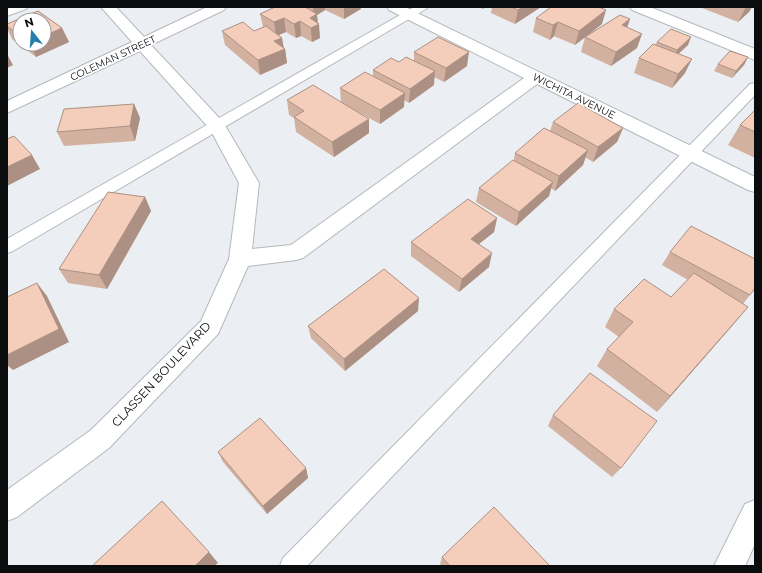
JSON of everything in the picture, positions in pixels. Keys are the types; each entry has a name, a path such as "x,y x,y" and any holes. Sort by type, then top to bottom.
{"street":[{"name":"CLASSEN BOULEVARD","path":"7,507 100,439 210,326 240,259 250,183 217,126 108,7"},
{"name":"COLEMAN STREET","path":"7,108 219,7"},
{"name":"WICHITA AVENUE","path":"394,7 416,11 536,77 755,185"},
{"path":"637,7 755,54"},
{"path":"240,259 296,252 536,77"},
{"path":"729,566 755,514"}],"lane":[{"path":"7,13 22,7"},
{"path":"7,247 416,11"},
{"path":"291,566 755,87"}],"building":[{"path":"275,7 305,7 317,14 310,18 319,24 311,28 300,21 294,24 284,18 274,22 260,14"},
{"path":"511,7 522,7 518,10"},
{"path":"551,7 599,7 606,10 579,31 558,22 553,25 536,18"},
{"path":"620,15 630,19 622,25 642,34 616,52 585,37"},
{"path":"52,21 62,28 52,32"},
{"path":"12,22 12,30 7,26 7,24"},
{"path":"243,22 254,31 266,26 282,38 274,41 285,49 258,60 222,31"},
{"path":"671,29 691,37 677,50 657,42"},
{"path":"438,37 469,52 446,68 414,52"},
{"path":"653,44 692,59 678,74 639,58"},
{"path":"730,51 748,57 736,71 718,64"},
{"path":"406,57 435,71 410,89 373,70 391,58 399,62"},
{"path":"365,72 405,93 380,110 340,88"},
{"path":"313,85 369,119 332,142 294,117 304,111 287,100"},
{"path":"578,103 623,128 598,147 553,122"},
{"path":"134,104 130,126 57,132 64,109"},
{"path":"755,110 755,132 740,125"},
{"path":"544,128 588,150 559,176 515,153"},
{"path":"14,136 32,155 7,167 7,139"},
{"path":"513,160 553,182 519,212 479,188"},
{"path":"108,192 145,197 99,275 59,269"},
{"path":"468,199 497,218 471,239 492,253 462,279 411,242"},
{"path":"691,226 755,259 755,288 750,295 670,252"},
{"path":"384,269 419,298 344,359 308,326"},
{"path":"694,273 748,307 670,396 607,349 633,322 614,309 644,279 671,297"},
{"path":"37,283 59,329 7,355 7,297"},
{"path":"590,373 657,421 621,468 553,415"},
{"path":"260,418 306,468 263,506 218,452"},
{"path":"162,501 209,552 195,566 92,566"},
{"path":"494,507 550,566 450,566 442,557"}]}
